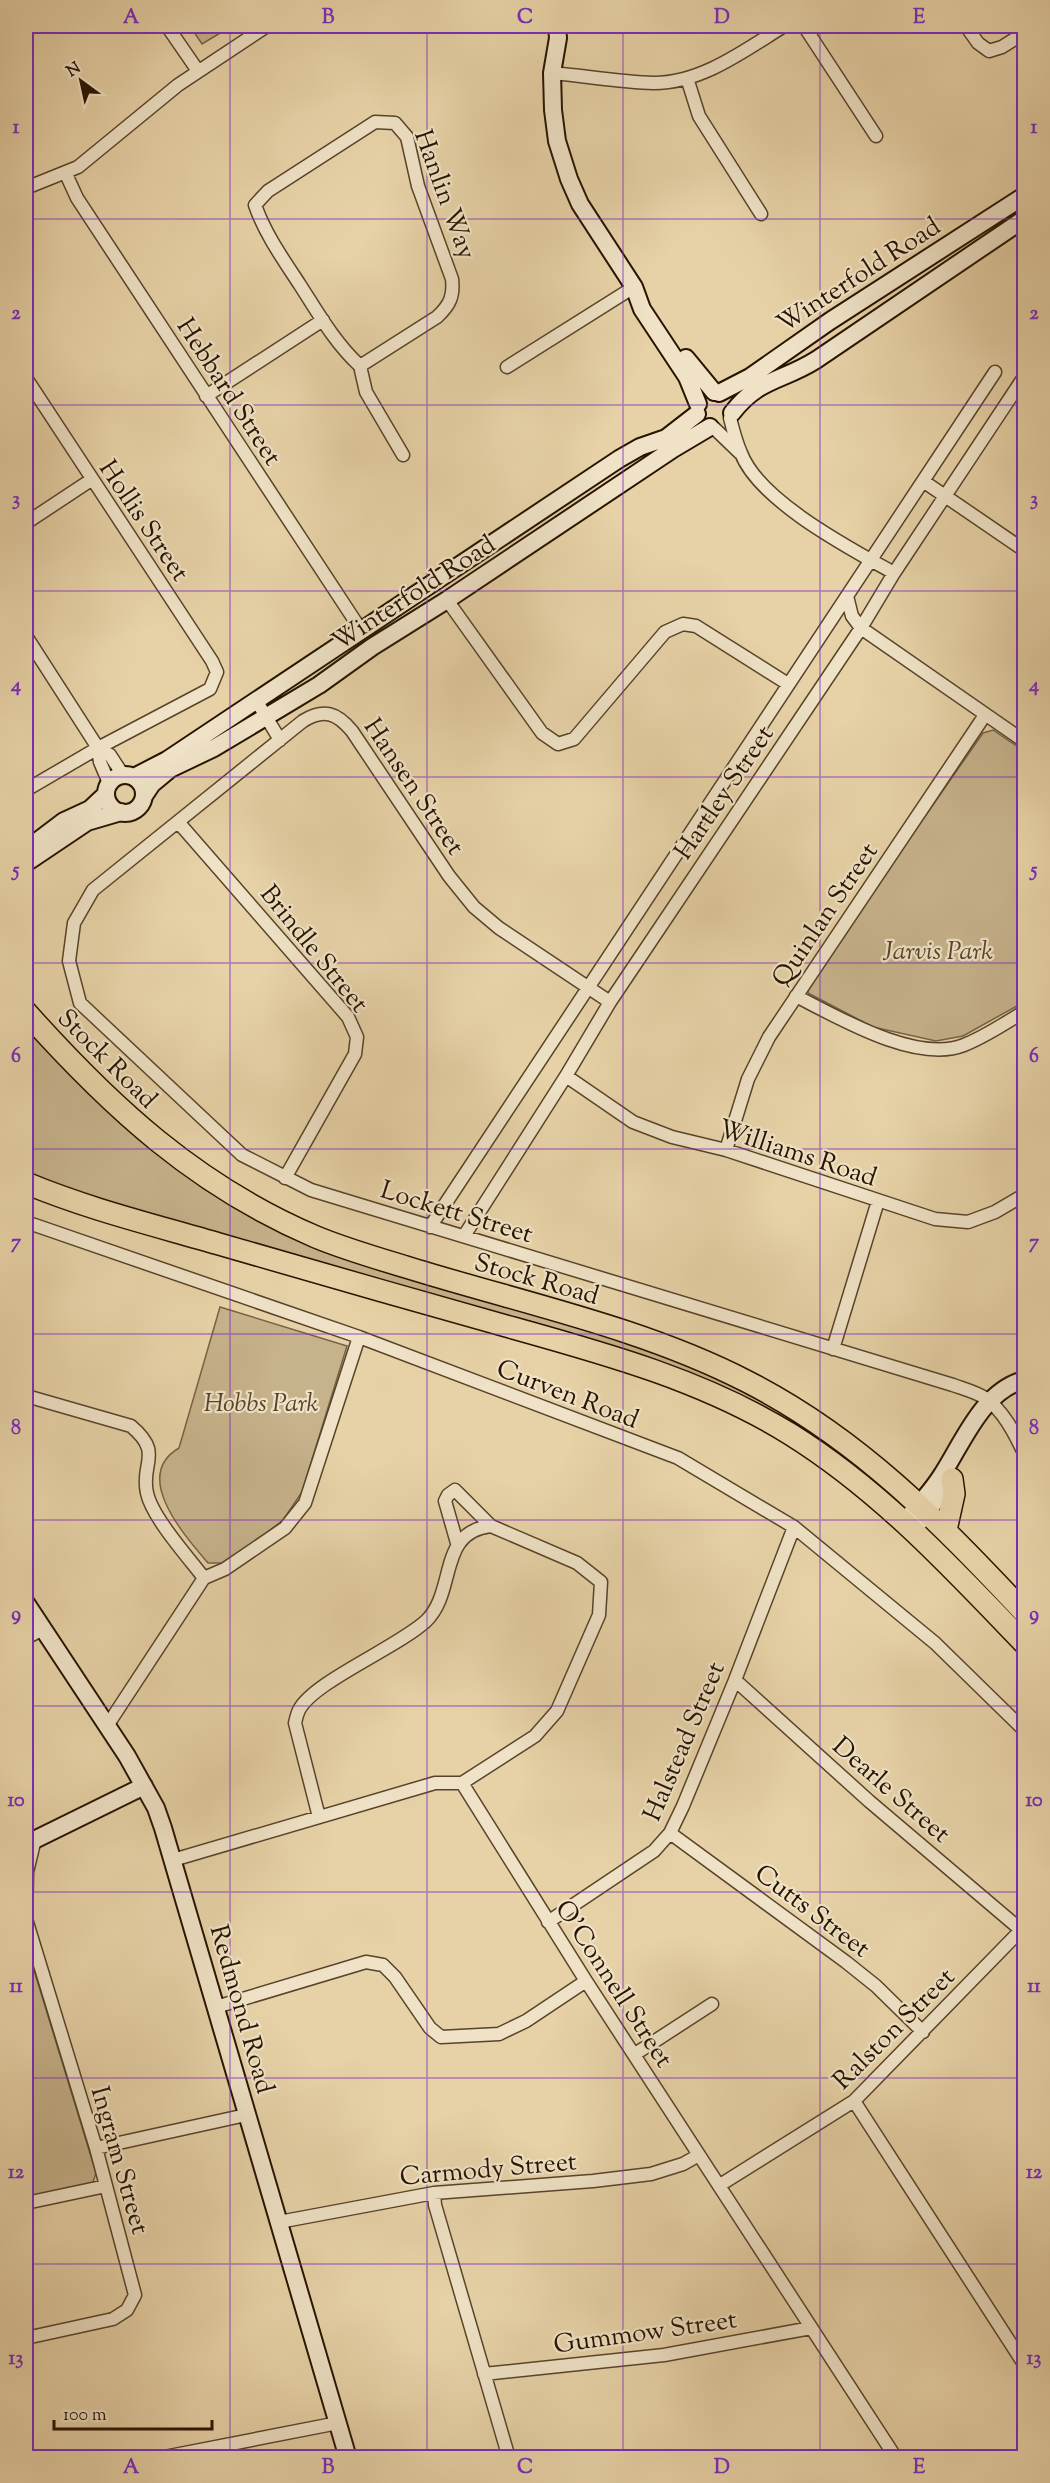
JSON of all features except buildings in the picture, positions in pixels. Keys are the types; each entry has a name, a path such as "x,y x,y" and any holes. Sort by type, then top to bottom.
{"highway":[{"name":"Stock Road","path":"26,1012 92,1084 143,1131 187,1164 244,1201 307,1233 354,1251 646,1339 716,1367 773,1395 807,1415 862,1455 924,1508 1024,1612"},
{"path":"26,1183 117,1215 573,1345 657,1372 728,1402 789,1434 849,1475 909,1526 1024,1644"},
{"path":"946,1530 954,1494 952,1479"}],"main road":[{"path":"560,30 552,73 554,126 571,185 580,204 634,287 650,304 694,371 716,393 728,399 731,416 723,425 712,428 702,423 687,377 642,309 634,287"},
{"name":"Winterfold Road","path":"716,393 750,377 830,321 1024,196"},
{"name":"Winterfold Road","path":"731,416 745,397 758,387 799,370 816,360 1024,219"},
{"path":"697,409 704,396 716,393"},
{"name":"Winterfold Road","path":"26,850 64,821 90,809 118,782 167,760 619,459 640,447 666,438 697,409"},
{"name":"Winterfold Road","path":"121,812 135,809 152,783 170,769 214,748 319,686 372,647 447,600 662,456 712,428"},
{"path":"121,812 112,807 118,782 142,785 144,796"},
{"path":"26,863 87,822 121,812"},
{"path":"924,1508 993,1406 1024,1380"},
{"path":"909,1526 952,1479 993,1406"},
{"name":"Redmond Road","path":"26,1603 107,1726 156,1808 348,2457"},
{"path":"30,1841 144,1786"}],"street":[{"path":"167,26 198,71"},
{"path":"26,188 66,174 93,157 198,71 267,26"},
{"path":"552,73 656,83 687,78 726,62 784,26"},
{"path":"804,26 876,136"},
{"path":"966,26 978,43 989,51 1002,47 1024,33"},
{"path":"687,78 699,116 761,214"},
{"name":"Hanlin Way","path":"375,122 395,123 407,137 418,186 452,279 453,289 447,307 437,317 360,366 347,354 323,320 262,225 255,205 268,191 375,122"},
{"name":"Hebbard Street","path":"66,174 77,198 361,630"},
{"path":"507,368 634,287"},
{"path":"206,396 323,320"},
{"path":"360,366 366,392 403,455"},
{"name":"Hartley Street","path":"430,1227 995,372"},
{"name":"Hartley Street","path":"464,1236 566,1076 610,1002 861,628 894,573 1024,377"},
{"name":"Hollis Street","path":"26,378 217,672 210,689 98,748"},
{"path":"731,416 741,453"},
{"path":"712,428 741,453 758,479 787,506 809,522 894,573"},
{"path":"26,523 91,480"},
{"path":"923,481 1024,550"},
{"path":"847,596 852,616 861,628 1024,741"},
{"path":"447,600 542,733 558,744 574,740 665,632 683,624 696,626 788,684"},
{"path":"26,636 98,748 100,762 118,782"},
{"path":"256,700 280,740"},
{"name":"Hansen Street","path":"93,890 303,722 318,713 333,714 340,717 352,731 449,876 470,903 488,920 610,1002"},
{"name":"Quinlan Street","path":"726,1150 748,1080 769,1037 985,715"},
{"path":"26,790 98,748"},
{"name":"Brindle Street","path":"179,823 348,1017 357,1037 355,1054 285,1178"},
{"name":"Lockett Street","path":"93,890 74,924 69,961 80,1003 242,1155 311,1190 953,1385 979,1395 993,1406"},
{"path":"796,996 870,1034 936,1051 963,1046 1024,1012"},
{"name":"Williams Road","path":"566,1076 633,1122 672,1137 726,1150 935,1219 968,1222 995,1212 1024,1195"},
{"path":"833,1349 878,1201"},
{"name":"Curven Road","path":"26,1222 359,1337 678,1458 794,1527 935,1643 1024,1730"},
{"path":"107,1726 204,1578 225,1569 285,1528 305,1503 359,1337"},
{"path":"26,1398 30,1397 131,1426 143,1437 150,1452 146,1492 152,1508 204,1578"},
{"path":"993,1406 1013,1431 1024,1453"},
{"path":"173,1860 435,1783 462,1783 535,1736 557,1711 599,1615 601,1582 578,1563 491,1526 455,1490 447,1495 445,1501 457,1543 438,1602 428,1619 410,1634 323,1687 299,1710 295,1723 319,1817"},
{"path":"457,1543 476,1528 491,1526"},
{"name":"Halstead Street","path":"548,1922 654,1851 670,1833 735,1680 794,1527"},
{"path":"26,1638 43,1629"},
{"name":"Dearle Street","path":"735,1680 869,1800 1023,1929"},
{"name":"O'Connell Street","path":"462,1783 548,1922 896,2457"},
{"name":"Cutts Street","path":"670,1833 846,1962 876,1986 923,2032"},
{"name":"Ingram Street","path":"26,2338 113,2319 127,2310 135,2295 96,2148 26,1919 30,1841"},
{"name":"Ralston Street","path":"720,2185 854,2101 1023,1929"},
{"path":"216,2007 366,1962 383,1965 395,1977 430,2028 441,2037 453,2038 499,2034 512,2029 586,1981"},
{"path":"635,2054 712,2004"},
{"path":"854,2101 1024,2364"},
{"path":"96,2148 246,2115"},
{"name":"Carmody Street","path":"279,2222 434,2193 593,2181 651,2174 683,2164 699,2155"},
{"path":"26,2203 106,2186"},
{"path":"434,2193 435,2205 509,2457"},
{"name":"Gummow Street","path":"484,2374 664,2355 812,2328"},
{"path":"159,2457 338,2423"}],"green space":[{"path":"190,26 232,26 202,44"},
{"name":"Jarvis Park","path":"993,730 1024,751 1024,1002 963,1036 936,1041 873,1027 808,993 809,983 983,733"},
{"path":"26,1024 152,1149 432,1285 607,1335 684,1361 791,1413 906,1501 904,1506 782,1422 26,1175"},
{"name":"Hobbs Park","path":"220,1307 347,1346 302,1492 283,1520 260,1538 222,1563 208,1563 187,1538 167,1506 161,1490 160,1474 166,1460 179,1448"},
{"path":"26,1944 96,2173 93,2182 85,2186 26,2198"}]}
